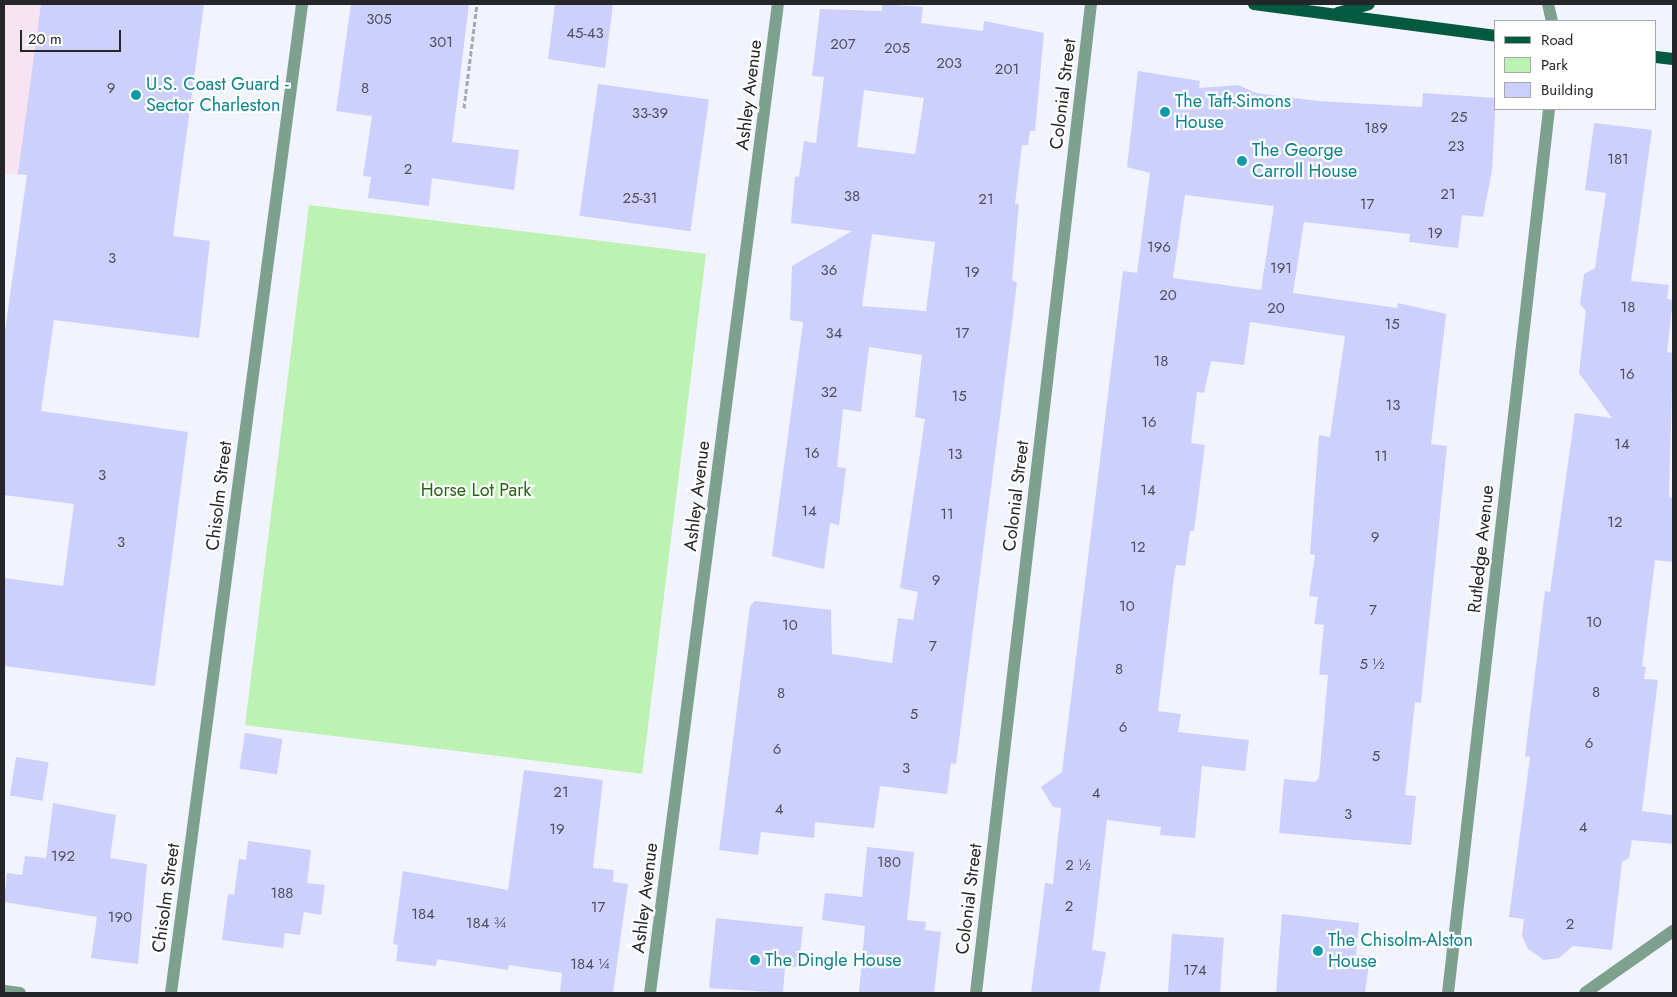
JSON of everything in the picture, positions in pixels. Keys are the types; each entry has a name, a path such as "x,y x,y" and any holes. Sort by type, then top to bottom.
{"main road":[{"path":"1254,4 1494,36"},
{"path":"1334,14 1370,4"},
{"path":"1657,57 1673,59"}],"street":[{"name":"Chisolm Street","path":"171,993 302,4"},
{"name":"Ashley Avenue","path":"650,993 778,4"},
{"name":"Colonial Street","path":"976,993 1091,4"},
{"path":"1548,4 1552,20"},
{"name":"Rutledge Avenue","path":"1448,993 1549,110"},
{"path":"1585,993 1673,930"},
{"path":"4,992 20,993"}],"path":[{"path":"464,108 478,4"}],"shaded area":[{"path":"4,4 41,4 20,175 4,173"}],"green space":[{"name":"Horse Lot Park","path":"309,205 706,254 642,774 245,725"}],"building":[{"path":"41,4 204,4 173,236 210,241 199,338 54,320 41,411 188,432 155,686 4,666 4,578 63,586 74,504 4,495 4,338 27,175 18,174"},
{"path":"351,4 469,4 452,142 519,150 514,190 432,178 429,206 368,198 371,177 363,176 372,116 336,111"},
{"path":"555,4 613,4 605,68 548,59"},
{"path":"882,4 923,7 921,23 983,31 984,21 1044,33 1035,131 1030,131 1028,145 1022,145 1015,204 1019,204 1012,280 1017,283 956,764 951,763 947,794 880,786 874,828 815,822 814,838 761,832 758,855 719,850 750,606 755,601 831,610 832,654 892,663 898,618 913,620 918,592 900,588 925,419 915,417 922,355 869,347 861,412 843,409 837,467 846,468 839,525 830,523 824,569 772,556 803,322 790,320 792,266 852,231 791,223 795,176 799,177 804,141 816,143 824,77 812,76 820,9 882,11","holes":["864,90 924,98 915,154 857,147","872,234 935,242 926,311 862,306"]},
{"path":"1138,71 1200,81 1199,88 1238,85 1256,93 1318,101 1422,107 1423,93 1494,98 1495,110 1492,170 1483,217 1462,215 1458,248 1409,242 1410,234 1304,222 1293,293 1397,308 1398,303 1446,314 1431,444 1447,446 1421,703 1415,702 1405,795 1416,796 1411,845 1279,833 1284,779 1315,782 1319,778 1328,675 1319,675 1324,625 1314,624 1318,597 1309,596 1315,555 1310,554 1319,435 1330,437 1345,336 1250,322 1244,365 1211,361 1204,393 1197,392 1191,443 1205,445 1194,531 1190,531 1185,566 1176,565 1158,711 1181,714 1178,732 1249,740 1245,771 1202,766 1195,838 1160,835 1161,827 1107,820 1092,950 1106,952 1099,993 1031,993 1045,883 1053,884 1061,808 1053,807 1041,787 1062,772 1123,271 1137,273 1150,173 1127,167","holes":["1185,195 1274,206 1261,290 1173,278"]},
{"path":"598,84 709,100 690,231 579,216"},
{"path":"1594,123 1652,130 1631,281 1669,285 1667,299 1673,300 1667,352 1673,353 1669,497 1673,498 1673,562 1655,560 1642,666 1646,667 1644,679 1658,680 1642,811 1673,815 1673,844 1632,840 1629,858 1622,862 1612,950 1573,946 1559,958 1544,960 1528,949 1522,936 1524,919 1509,917 1530,757 1525,756 1545,591 1550,592 1575,413 1612,418 1579,373 1586,311 1580,304 1584,274 1595,268 1606,193 1585,190"},
{"path":"245,733 283,739 277,775 239,769"},
{"path":"16,757 49,762 42,801 10,796"},
{"path":"524,770 603,780 593,868 614,870 613,882 628,884 613,993 560,993 562,973 509,965 508,970 437,959 436,966 396,961 398,945 393,944 403,871 508,890"},
{"path":"53,803 116,815 110,858 147,864 138,964 91,958 97,917 4,902 7,873 22,875 25,856 46,858"},
{"path":"248,841 311,850 307,883 325,885 321,915 304,912 300,935 285,933 283,948 222,940 228,894 234,895 239,859 246,860"},
{"path":"867,847 914,852 907,920 926,922 925,930 941,932 934,993 859,993 865,926 822,920 825,893 862,897"},
{"name":"The Chisolm-Alston House","path":"1282,914 1359,923 1356,955 1370,956 1365,993 1276,993"},
{"name":"The Dingle House","path":"716,918 803,927 800,955 796,967 785,966 783,993 709,988"},
{"path":"1172,934 1224,938 1220,993 1168,993"}],"place":[{"name":"U.S. Coast Guard - Sector Charleston","path":"136,95"},
{"name":"The Taft-Simons House","path":"1165,112"},
{"name":"The George Carroll House","path":"1242,161"},
{"name":"The Chisolm-Alston House","path":"1318,951"},
{"name":"The Dingle House","path":"755,960"}]}
